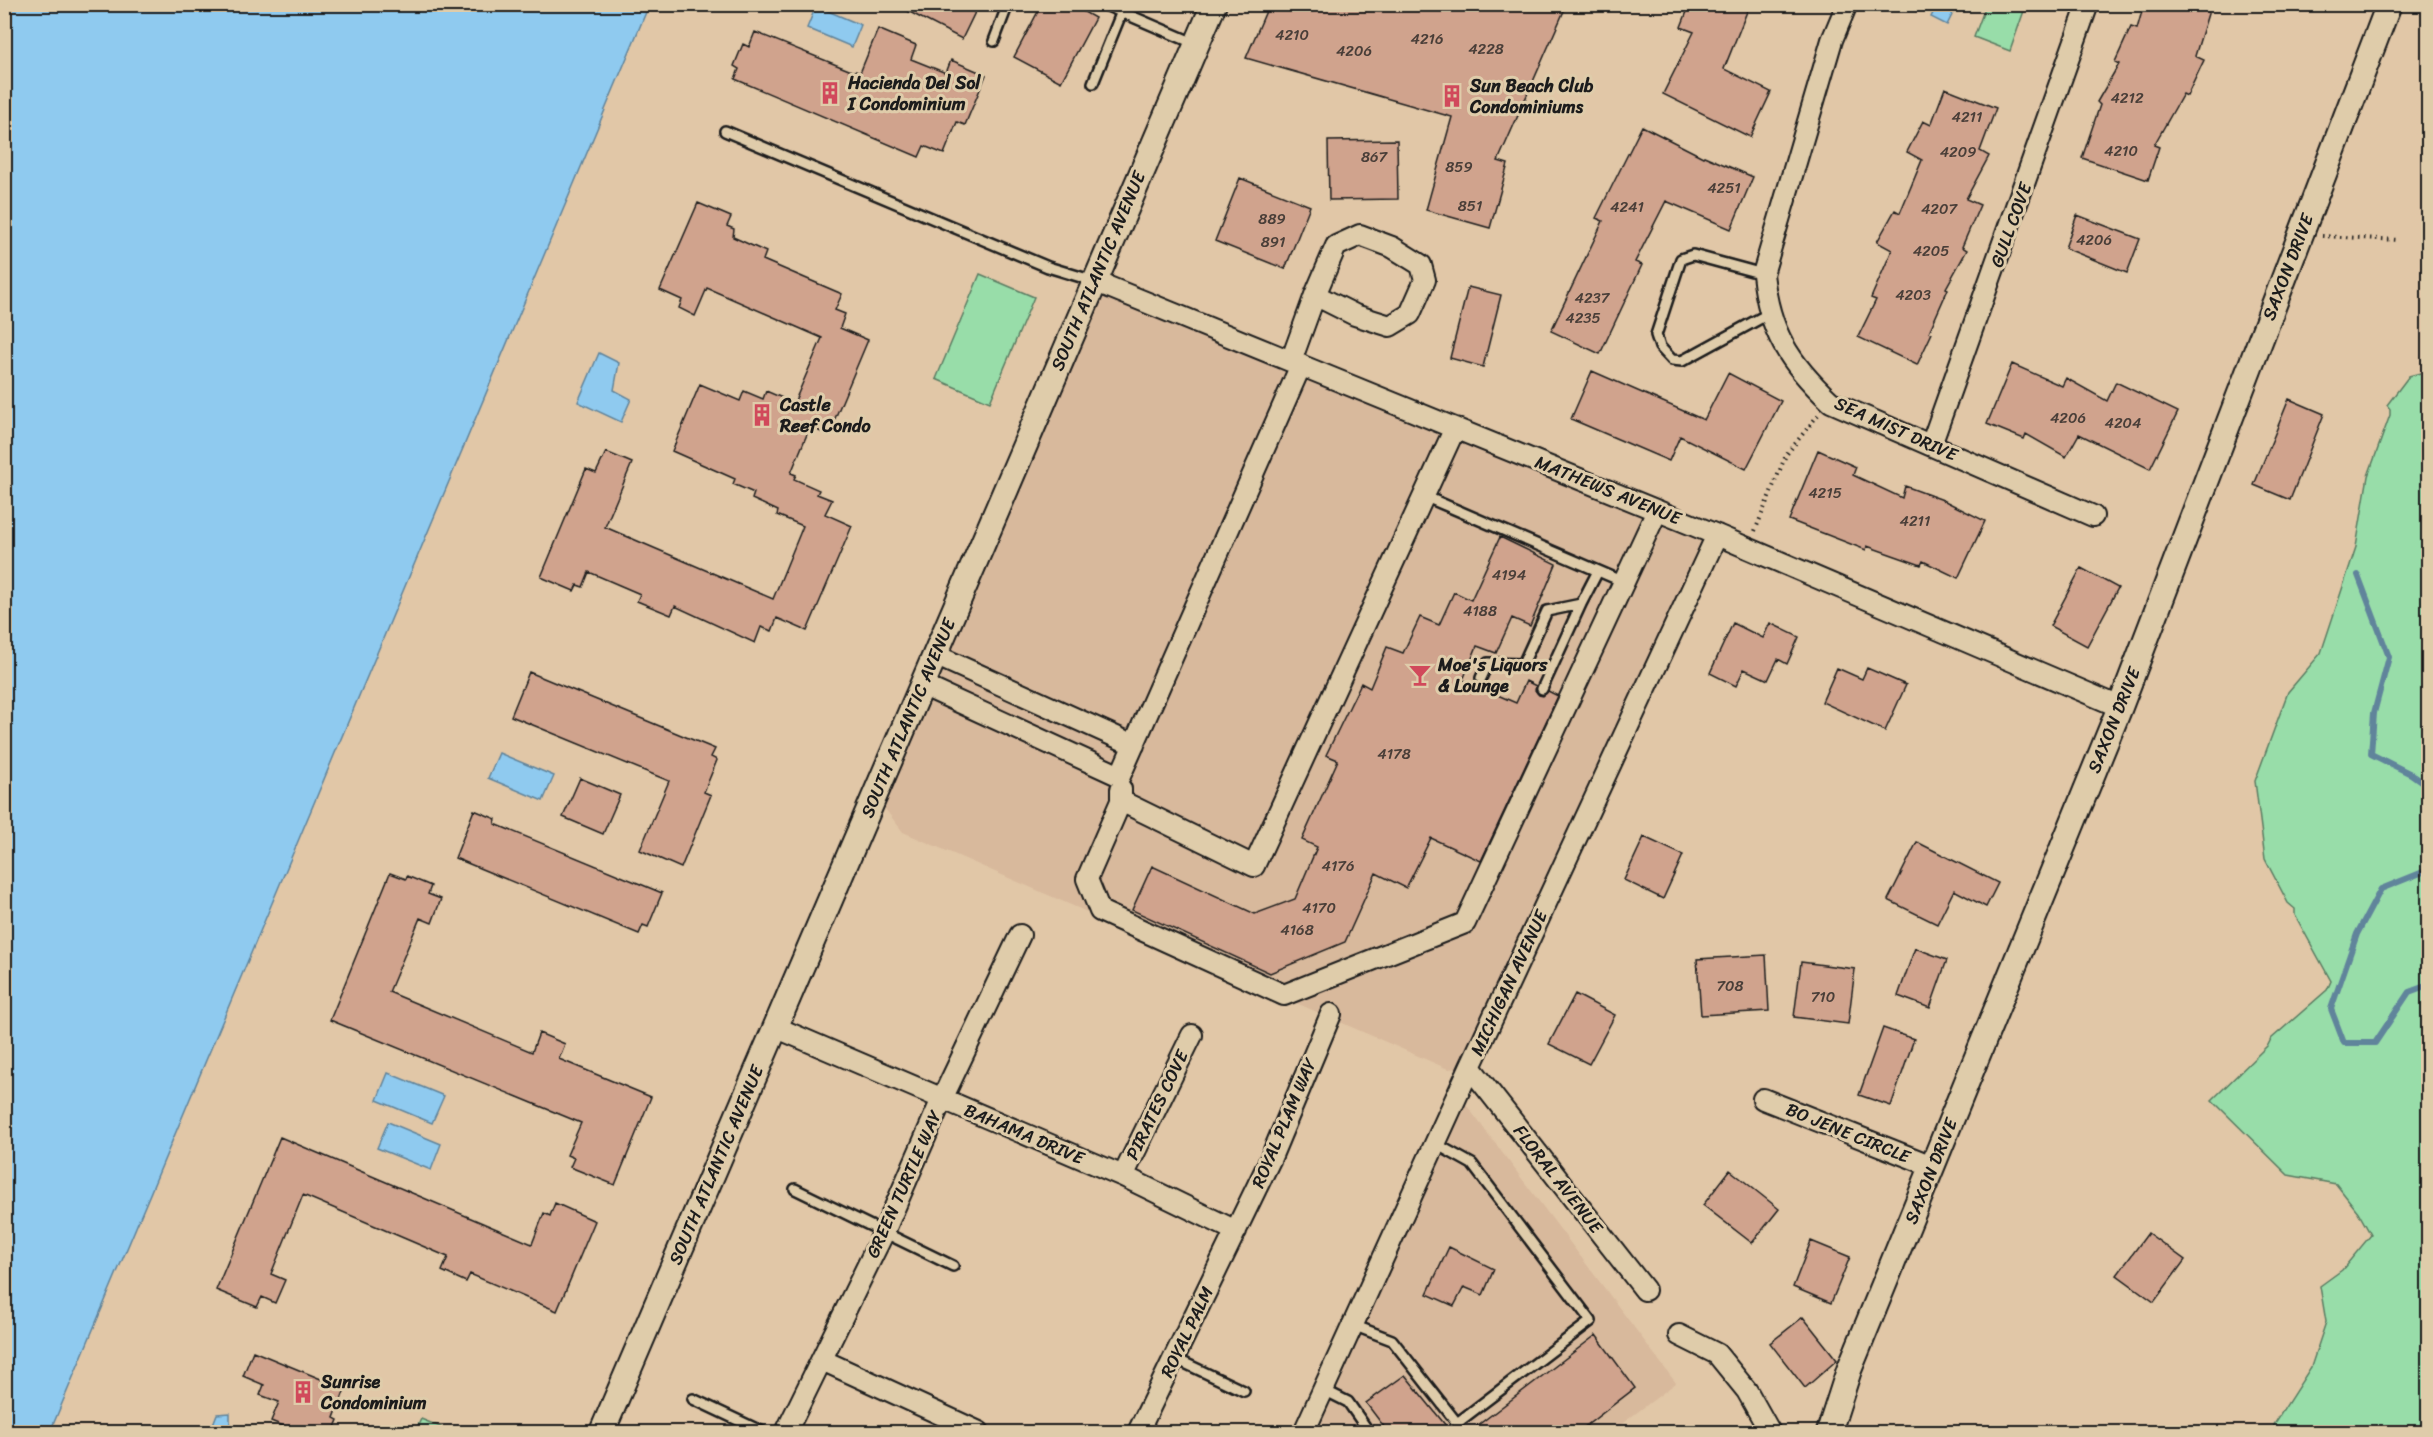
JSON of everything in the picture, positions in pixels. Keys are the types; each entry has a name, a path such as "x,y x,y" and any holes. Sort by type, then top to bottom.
{"street":[{"name":"SOUTH ATLANTIC AVENUE","path":"602,1432 1214,4"},
{"name":"SEA MIST DRIVE","path":"1847,4 1832,40 1763,274 1766,301 1780,343 1805,378 1831,402 2093,516"},
{"name":"GULL COVE","path":"1931,445 2088,4"},
{"name":"SAXON DRIVE","path":"1829,1432 1849,1370 2120,706 2389,4"},
{"path":"1315,295 1355,315 1390,326 1410,314 1425,280 1421,265 1392,247 1360,236 1336,246 1315,295 1296,363 1120,777 1121,801 1087,879 1100,911 1284,995 1465,924 1657,511"},
{"name":"MATHEWS AVENUE","path":"1094,281 1717,535 2120,706"},
{"path":"1121,801 1254,866 1455,428"},
{"name":"MICHIGAN AVENUE","path":"1304,1432 1470,1067 1717,535"},
{"path":"934,655 1134,745"},
{"path":"922,685 1120,777"},
{"name":"GREEN TURTLE WAY","path":"786,1432 884,1232 942,1099 1020,935"},
{"name":"ROYAL PLAM WAY","path":"1236,1231 1270,1160 1331,1014"},
{"name":"BAHAMA DRIVE","path":"776,1027 1123,1176 1236,1231"},
{"name":"PIRATES COVE","path":"1123,1176 1192,1035"},
{"name":"FLORAL AVENUE","path":"1470,1067 1645,1290"},
{"name":"BO JENE CIRCLE","path":"1763,1099 1932,1166"},
{"name":"ROYAL PALM","path":"1138,1432 1236,1231"},
{"path":"1679,1335 1717,1354 1747,1390 1770,1432"},
{"path":"822,1360 979,1432"}],"lane":[{"path":"994,41 1008,4"},
{"path":"1103,4 1124,8 1196,44"},
{"path":"1093,83 1124,8"},
{"path":"725,131 1048,267 1094,281"},
{"path":"1763,274 1693,255 1681,259 1656,335 1660,347 1672,360 1682,361 1770,313"},
{"path":"1424,496 1624,582"},
{"path":"1542,688 1598,571"},
{"path":"1481,678 1488,663 1523,664 1547,611 1581,604"},
{"path":"1353,1325 1392,1340 1457,1423 1591,1321 1472,1164 1436,1144"},
{"path":"795,1189 953,1266"},
{"path":"1174,1358 1244,1390"},
{"path":"1324,1390 1348,1402 1369,1432"},
{"path":"693,1400 763,1432"}],"path":[{"path":"2300,236 2399,240"},
{"path":"1748,548 1786,455 1809,424 1831,402"}],"shaded area":[{"path":"1094,281 1717,535 1470,1067 1448,1069 903,832 875,796"},
{"path":"1458,1094 1676,1383 1611,1432 1305,1432"}],"green space":[{"path":"1986,5 2026,5 2010,51 1974,37"},
{"path":"980,274 1034,297 990,402 936,379"},
{"path":"2428,371 2428,1432 2271,1432 2311,1367 2326,1322 2320,1286 2342,1270 2371,1235 2358,1212 2336,1184 2288,1175 2212,1100 2268,1045 2271,1039 2327,990 2331,981 2295,915 2295,909 2288,903 2265,859 2255,781 2288,692 2321,653 2356,547 2368,476 2390,415 2387,405 2409,376"},
{"path":"421,1419 453,1432 415,1432"}],"water":[{"path":"5,4 649,5 50,1432 4,1432"},
{"path":"1937,5 1957,5 1947,25 1931,17"},
{"path":"816,6 861,25 852,47 807,28"},
{"path":"599,353 619,363 614,390 631,399 621,422 578,402"},
{"path":"499,753 554,776 543,801 488,778"},
{"path":"388,1073 444,1096 432,1123 377,1100"},
{"path":"388,1122 441,1144 431,1170 377,1148"},
{"path":"230,1413 230,1428 235,1432 210,1432 217,1414"}],"building":[{"path":"894,4 979,4 962,39"},
{"path":"1042,4 1070,4 1095,18 1061,82 1014,57"},
{"name":"Sun Beach Club Condominiums","path":"1269,4 1567,4 1498,161 1508,164 1490,228 1426,210 1452,117 1246,58"},
{"path":"1690,4 1750,4 1724,69 1771,92 1750,137 1663,94 1694,32 1681,27"},
{"path":"2144,4 2211,4 2195,56 2204,60 2187,96 2183,94 2154,145 2159,147 2148,180 2082,158 2100,105 2097,102 2119,64 2115,62 2131,27 2137,29"},
{"name":"Hacienda Del Sol I Condominium","path":"878,29 916,45 911,59 946,73 951,60 986,75 965,125 957,122 944,154 924,146 919,157 735,79 739,69 734,66 743,44 749,47 755,32 860,73"},
{"path":"1945,88 1996,108 1980,151 1989,156 1966,199 1980,205 1962,247 1967,250 1946,288 1948,289 1929,332 1932,333 1917,365 1858,337 1876,300 1871,298 1892,250 1877,242 1895,210 1900,213 1922,160 1907,152 1923,121 1931,125"},
{"path":"1642,126 1703,157 1753,177 1731,229 1666,201 1635,262 1642,265 1600,354 1551,331 1603,221 1596,218"},
{"path":"1397,140 1398,199 1329,200 1328,141"},
{"path":"1240,178 1310,206 1285,269 1215,241"},
{"name":"Castle Reef Condo","path":"698,203 731,217 727,226 734,229 733,237 766,252 763,260 842,294 835,310 845,314 840,328 868,340 828,435 810,427 791,473 796,475 794,479 819,490 817,494 832,500 825,514 852,526 807,631 777,618 772,631 761,627 755,643 675,606 671,615 637,601 640,594 589,572 583,587 577,585 574,591 541,577 586,469 596,473 606,452 632,463 605,527 773,599 803,526 777,515 778,511 752,499 754,493 733,484 735,479 672,451 700,384 740,401 744,391 763,399 766,391 794,403 822,338 707,288 695,316 679,308 682,300 660,290"},
{"path":"2077,215 2140,239 2127,273 2065,248"},
{"path":"1468,287 1501,295 1483,367 1450,358"},
{"path":"2012,364 2062,386 2066,378 2107,401 2116,382 2178,412 2150,469 2079,434 2066,457 2026,434 2024,439 1987,424"},
{"path":"1592,371 1704,420 1728,373 1781,401 1746,469 1680,436 1669,461 1571,419"},
{"path":"2289,399 2324,414 2290,500 2254,485"},
{"path":"1818,450 1856,467 1853,475 1902,498 1905,486 1943,500 1985,521 1958,578 1923,561 1921,565 1867,546 1866,550 1789,520"},
{"path":"1500,537 1556,564 1530,626 1512,618 1496,653 1477,646 1463,680 1516,703 1526,681 1536,686 1535,690 1539,695 1543,696 1548,691 1558,696 1481,861 1431,838 1406,888 1376,873 1345,942 1270,973 1132,910 1152,866 1255,914 1295,899 1317,847 1302,840 1338,760 1326,755 1361,683 1370,688 1387,647 1403,653 1420,617 1439,625 1454,592 1471,600"},
{"path":"2081,568 2118,588 2087,646 2050,626"},
{"path":"1733,623 1763,638 1770,623 1799,637 1787,664 1778,659 1768,680 1744,669 1736,686 1710,673"},
{"path":"1837,668 1862,679 1867,668 1906,685 1885,731 1822,702"},
{"path":"529,672 715,749 711,757 717,760 704,792 711,795 681,868 640,850 669,781 511,716"},
{"path":"580,778 620,795 603,834 563,817"},
{"path":"474,810 496,819 495,824 662,893 648,927 643,925 639,934 455,858"},
{"path":"1644,837 1683,855 1663,899 1624,880"},
{"path":"1917,842 1998,883 1986,907 1954,890 1937,924 1888,900"},
{"path":"390,873 406,879 407,876 431,886 428,894 441,899 432,923 420,918 389,992 532,1052 539,1033 565,1044 559,1059 651,1097 615,1185 570,1167 574,1158 567,1155 581,1123 330,1020"},
{"path":"1915,948 1947,960 1930,1008 1898,996"},
{"path":"1766,955 1769,1011 1701,1015 1697,959"},
{"path":"1801,962 1855,969 1848,1024 1794,1017"},
{"path":"1575,994 1615,1015 1589,1064 1549,1044"},
{"path":"1883,1028 1914,1039 1891,1106 1859,1095"},
{"path":"280,1137 532,1244 544,1213 550,1216 555,1203 595,1221 557,1311 470,1274 466,1282 442,1271 448,1257 303,1195 271,1274 285,1280 275,1303 262,1297 257,1307 216,1290"},
{"path":"1730,1170 1779,1209 1752,1243 1703,1205"},
{"path":"2148,1233 2185,1260 2154,1302 2117,1275"},
{"path":"1811,1241 1850,1257 1831,1303 1793,1287"},
{"path":"1449,1247 1494,1269 1483,1295 1464,1287 1454,1306 1427,1294"},
{"path":"1803,1317 1837,1360 1805,1388 1770,1343"},
{"path":"1596,1335 1635,1388 1578,1432 1469,1432"},
{"name":"Sunrise Condominium","path":"253,1351 345,1389 334,1418 338,1420 333,1432 298,1432 271,1421 279,1402 260,1395 264,1385 243,1376"},
{"path":"1405,1375 1451,1432 1388,1432 1366,1403"}],"waterway":[{"path":"2358,575 2389,657 2374,713 2371,754 2411,774 2428,786"},
{"path":"2428,870 2381,889 2357,934 2331,1009 2344,1043 2375,1043 2409,992 2428,985"}],"place":[{"name":"Hacienda Del Sol I Condominium","path":"830,93"},
{"name":"Sun Beach Club Condominiums","path":"1452,96"},
{"name":"Castle Reef Condo","path":"762,415"},
{"name":"Moe's Liquors & Lounge","path":"1420,675"},
{"name":"Sunrise Condominium","path":"303,1392"}]}
